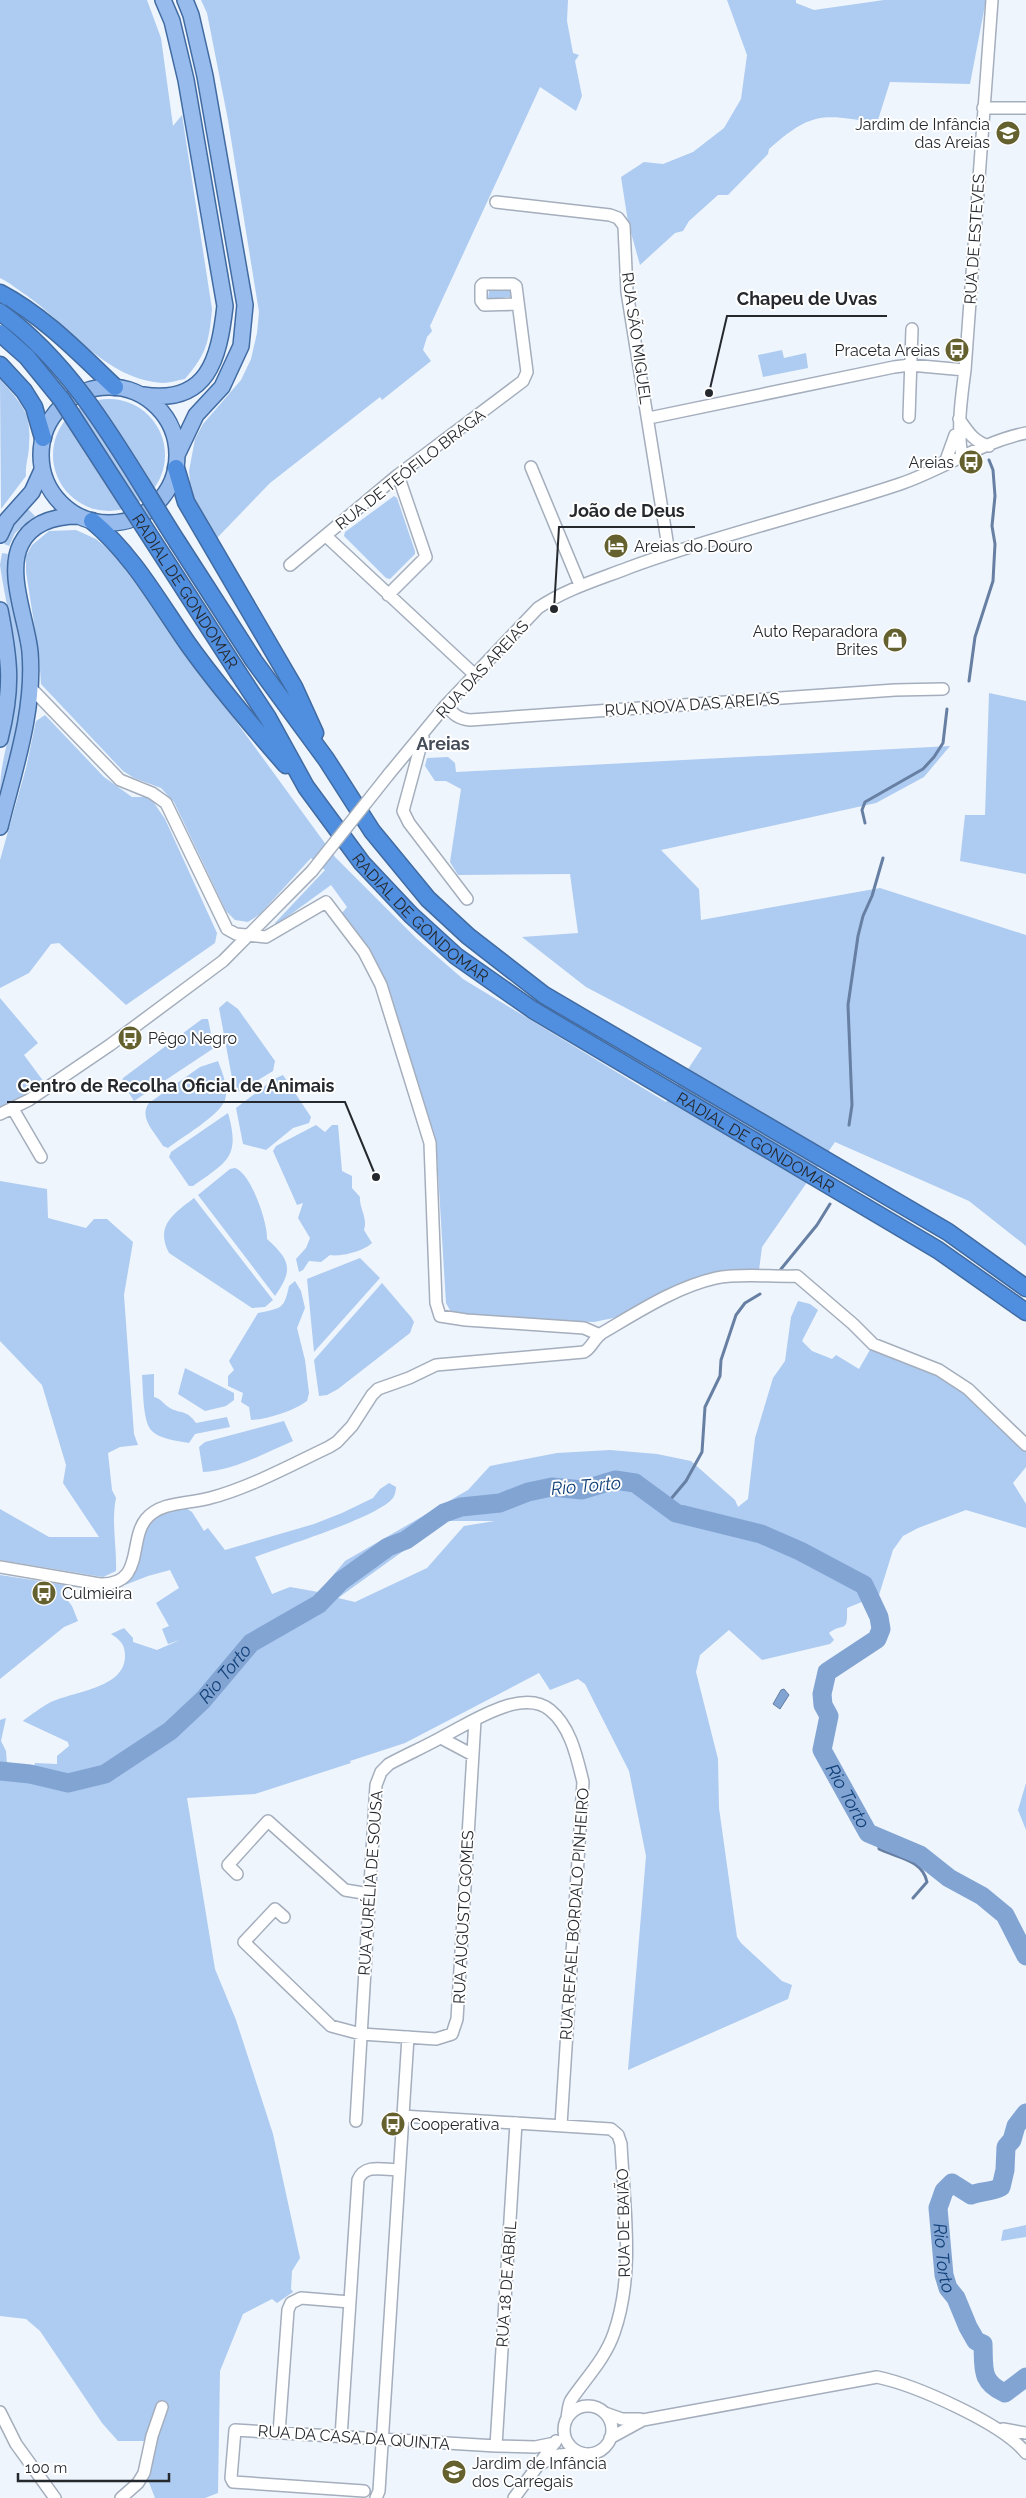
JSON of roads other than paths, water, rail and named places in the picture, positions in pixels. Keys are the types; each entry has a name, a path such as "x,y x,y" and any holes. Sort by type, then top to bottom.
{"highway":[{"path":"0,293 18,303 53,330 115,387"},
{"name":"RADIAL DE GONDOMAR","path":"0,312 39,343 78,387 254,661 326,759 372,832 428,899 468,936 544,995 948,1232 1026,1288"},
{"name":"RADIAL DE GONDOMAR","path":"0,333 27,357 62,400 268,718 306,787 362,863 411,915 456,956 533,1010 938,1250 1026,1312"},
{"path":"0,365 24,391 34,407 43,438"},
{"path":"177,462 186,502 294,687 326,759"},
{"path":"85,519 124,551 189,646 256,731 306,787"}],"main road":[{"path":"85,519 64,506 50,490 42,470 41,449 43,438 49,422 57,410 73,396 93,388 115,387 158,398 177,396 194,387 206,376 221,340 225,306 186,80 172,21 163,0"},
{"path":"0,827 27,716 31,688 30,651 16,571 17,554 21,544 36,526 63,516 125,521 145,513 161,499 172,481 177,462 196,415 222,386 241,346 244,305 205,76 191,15 184,0"},
{"path":"143,395 154,403 168,419 176,439 177,462"},
{"path":"0,535 3,516 32,492 42,470"},
{"path":"0,610 8,654 10,685 7,711 0,739"}],"street":[{"name":"RUA DE ESTEVES","path":"965,456 958,441 959,419 965,370 992,0"},
{"path":"983,108 1026,108"},
{"name":"RUA SÃO MIGUEL","path":"496,202 610,215 622,221 624,226 628,292 669,553"},
{"name":"RUA DE TEÓFILO BRAGA","path":"290,565 398,475 523,381 527,372 517,304"},
{"path":"909,417 912,330"},
{"path":"649,418 886,368 910,365 965,370"},
{"name":"RUA DE ESTEVES","path":"932,471 946,460 950,454 959,419"},
{"path":"959,419 972,437 980,443 989,446"},
{"name":"RUA DAS AREIAS","path":"0,1114 13,1109 110,1045 223,961 312,871 446,705 538,608 553,598 580,585 669,553 901,484 989,446 1026,433"},
{"path":"531,468 580,585"},
{"path":"388,595 426,557 398,475"},
{"path":"326,536 475,675"},
{"path":"31,688 120,780 152,793 166,803 227,929 236,934 266,937 326,902 364,952 381,985 430,1143 436,1303 440,1316 466,1320 584,1328 600,1335"},
{"name":"RUA NOVA DAS AREIAS","path":"446,705 454,715 462,720 470,720 885,690 943,689"},
{"path":"424,733 403,811 409,823 467,899"},
{"path":"13,1109 41,1157"},
{"path":"0,1567 100,1584 114,1583 121,1579 132,1565 141,1527 146,1519 158,1510 176,1504 209,1499 235,1490 328,1447 337,1442 352,1426 365,1404 378,1390 410,1378 436,1365 584,1352 590,1349 600,1335 692,1285 718,1278 797,1276 853,1324 873,1344 939,1370 968,1388 1026,1444"},
{"name":"RUA REFAEL BORDALO PINHEIRO","path":"441,1738 493,1710 521,1703 535,1704 549,1709 565,1731 577,1755 583,1782 561,2125"},
{"name":"RUA AUGUSTO GOMES","path":"408,2038 436,2039 452,2034 457,2019 475,1720"},
{"path":"441,1738 473,1755"},
{"name":"RUA AURÉLIA DE SOUSA","path":"356,2121 376,1785 381,1772 389,1764 441,1738"},
{"path":"237,1874 228,1865 268,1820 346,1890 369,1894"},
{"path":"284,1918 275,1909 244,1942 331,2026 361,2034 408,2038 379,2496"},
{"path":"402,2116 561,2125"},
{"name":"RUA 18 DE ABRIL","path":"496,2446 516,2123"},
{"name":"RUA DE BAIÃO","path":"561,2125 611,2129 618,2135 621,2144 627,2266 624,2293 614,2333 603,2356 580,2391 570,2401 565,2423"},
{"path":"342,2437 358,2180 361,2172 368,2168 400,2170"},
{"path":"279,2433 288,2310 291,2303 301,2298 350,2302"},
{"path":"514,2498 541,2464 565,2423 580,2408 589,2406 622,2418 643,2420 877,2376 900,2382 999,2428 1017,2441 1026,2452"},
{"path":"580,2391 580,2408"},
{"path":"121,2498 138,2482 144,2473 152,2436 162,2407"},
{"path":"0,2412 16,2444 55,2498"},
{"path":"605,2413 612,2429 610,2438"},
{"path":"541,2464 559,2454 599,2451 610,2438 643,2420"},
{"path":"565,2423 568,2444 582,2453"},
{"path":"999,2428 1026,2433"},
{"name":"RUA DA CASA DA QUINTA","path":"364,2491 233,2482 231,2478 235,2430 496,2446 535,2447 555,2443"}],"waterway":[{"path":"969,681 975,637 993,581 995,544 992,526 995,496 993,470 989,460"},
{"path":"865,823 862,810 865,802 923,769 934,757 943,743 947,709"},
{"path":"849,1125 852,1105 848,1005 858,936 883,858"},
{"path":"781,1269 817,1225 830,1204"},
{"path":"665,1506 686,1481 702,1452 705,1407 720,1376 721,1360 736,1315 745,1303 760,1294"},
{"name":"Rio Torto","path":"0,1771 30,1774 68,1783 105,1774 170,1731 203,1700 251,1643 319,1604 341,1581 388,1547 406,1540 444,1513 461,1507 500,1503 528,1492 552,1487 582,1490 615,1480 635,1483 676,1513 761,1534 800,1551 864,1585 879,1617 881,1629 877,1639 827,1672 822,1694 823,1705 829,1716 822,1750 868,1833 920,1855 949,1878 982,1896 1005,1915 1026,1956"},
{"path":"879,1837 879,1849 908,1860 920,1868 924,1874 927,1882 913,1898"},
{"name":"Rio Torto","path":"1026,2113 1016,2126 1012,2140 1006,2147 1005,2170 1001,2187 971,2195 952,2183 944,2191 938,2208 944,2275 948,2288 956,2298 968,2327 976,2341 983,2344 984,2367 987,2379 997,2389 1005,2393 1026,2377"}],"place":[{"name":"Jardim de Infância das Areias","path":"1008,133"},
{"name":"Praceta Areias","path":"957,350"},
{"name":"Chapeu de Uvas","path":"709,393"},
{"name":"Areias","path":"971,462"},
{"name":"Areias do Douro","path":"616,546"},
{"name":"João de Deus","path":"554,609"},
{"name":"Auto Reparadora Brites","path":"895,640"},
{"name":"Pêgo Negro","path":"130,1038"},
{"name":"Centro de Recolha Oficial de Animais","path":"376,1177"},
{"name":"Culmieira","path":"44,1593"},
{"name":"Cooperativa","path":"393,2124"},
{"name":"Jardim de Infância dos Carregais","path":"454,2472"}],"district":[{"name":"Areias","path":"443,744"}]}
